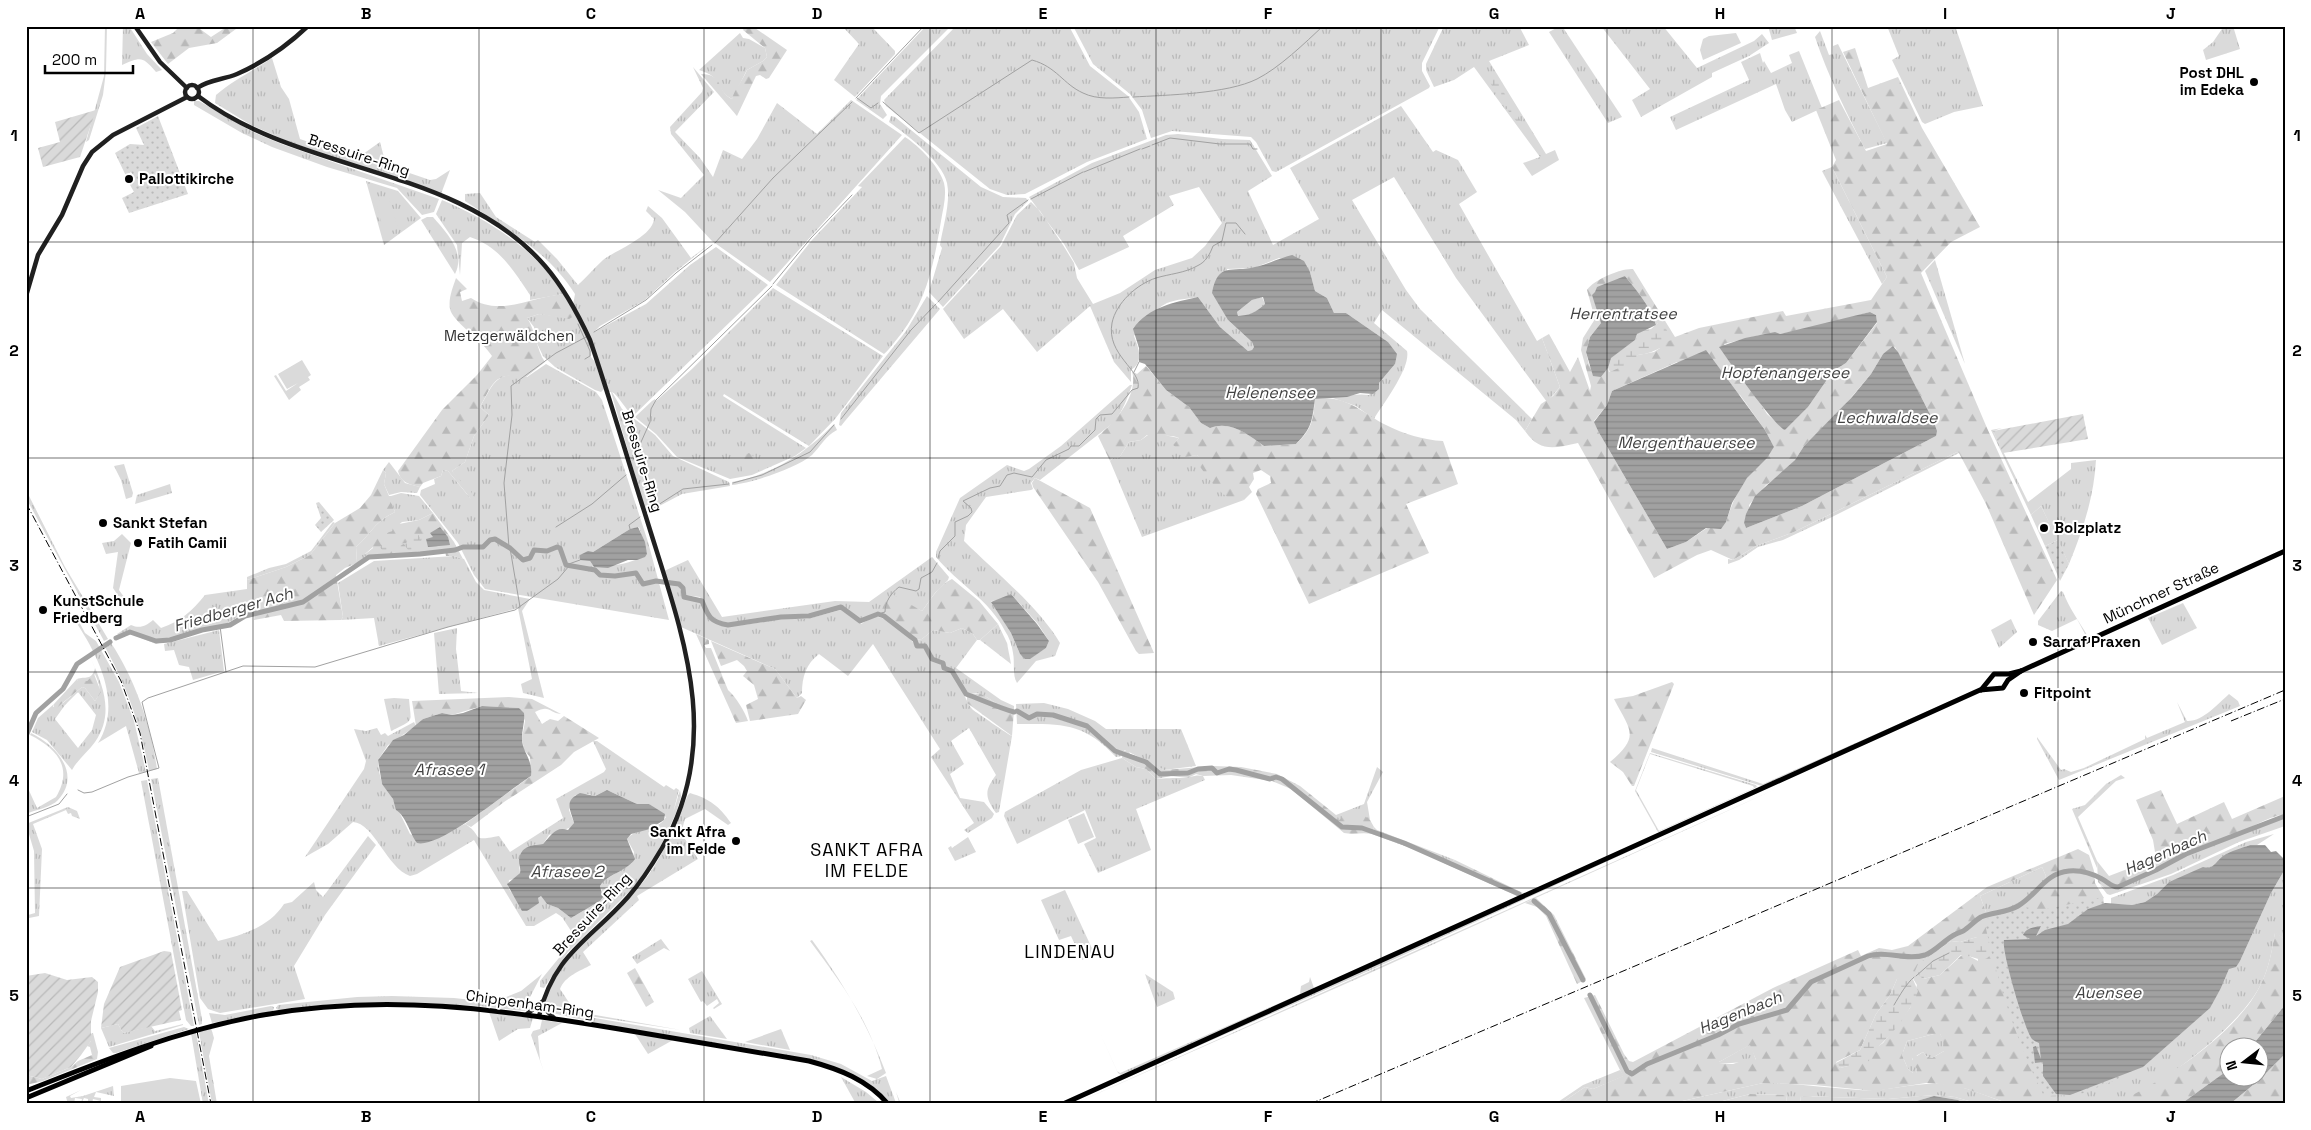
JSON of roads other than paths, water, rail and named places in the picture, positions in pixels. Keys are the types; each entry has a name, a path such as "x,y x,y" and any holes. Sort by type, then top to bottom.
{"main road":[{"path":"135,26 160,62 186,88 187,97"},
{"path":"197,88 210,80 229,77 245,70 274,53 308,26"},
{"path":"186,88 191,85 197,88"},
{"path":"26,296 38,255 62,215 83,166 92,152 113,135 187,97 193,99 198,96 197,88"},
{"name":"Bressuire-Ring","path":"198,96 246,125 295,147 448,198 491,221 529,250 545,266 573,305 590,340 683,638 694,698 693,758 684,796 667,840 644,877 627,898 570,953 556,972 543,1001 539,1016"},
{"name":"Münchner Straße","path":"2002,674 2021,671 2285,551"},
{"name":"Münchner Straße","path":"2006,684 2021,671"},
{"path":"1063,1104 1980,690 2002,688 2006,684 2006,678 2002,674 1996,674 1980,690"},
{"path":"1991,678 1991,685 1995,689"},
{"path":"527,1014 543,1001 547,1011 554,1018"},
{"name":"Chippenham-Ring","path":"26,1091 103,1060 190,1031 240,1020 322,1007 416,1004 527,1014 810,1061 841,1070 856,1078 874,1090 888,1104"},
{"name":"Chippenham-Ring","path":"26,1098 143,1050 157,1042"}],"water":[{"name":"Helenensee","path":"1292,255 1304,261 1310,272 1315,291 1327,298 1334,313 1346,313 1388,342 1397,354 1395,364 1379,383 1379,389 1373,394 1360,393 1347,397 1315,399 1310,424 1296,444 1264,446 1240,430 1226,426 1210,428 1201,423 1189,407 1166,390 1145,364 1139,362 1139,348 1133,329 1146,315 1162,307 1198,297 1220,327 1248,351 1252,350 1254,347 1252,342 1228,320 1212,293 1215,283 1218,276 1227,270 1247,269","holes":["1263,297 1265,304 1252,313 1238,316 1237,312 1252,300"]},
{"name":"Herrentratsee","path":"1625,276 1647,305 1656,325 1637,334 1635,340 1611,358 1608,368 1601,377 1593,376 1586,352 1590,337 1601,323 1592,295 1597,287"},
{"name":"Hopfenangersee","path":"1870,312 1876,315 1877,322 1846,363 1833,371 1808,407 1785,430 1762,406 1719,347 1745,338 1775,332 1780,334"},
{"name":"Lechwaldsee","path":"1893,346 1898,352 1933,420 1937,431 1936,436 1802,506 1746,528 1744,523 1746,514 1755,496 1795,460 1804,446 1852,397 1871,374 1883,354"},
{"name":"Mergenthauersee","path":"1706,350 1765,430 1774,447 1767,458 1747,478 1732,503 1726,522 1721,529 1706,528 1686,542 1667,549 1594,422 1607,405 1612,391"},
{"path":"440,527 448,537 450,545 428,547 426,539 433,537 430,533"},
{"path":"638,527 645,542 647,554 645,557 637,560 628,560 608,568 594,567 590,561 580,560 580,555 588,551 593,552 630,529"},
{"path":"1011,594 1049,641 1046,648 1030,659 1025,659 1020,654 1011,633 991,602"},
{"name":"Afrasee 1","path":"482,706 519,708 524,713 522,743 529,760 531,776 458,828 442,837 428,842 417,843 403,816 396,810 393,799 382,784 378,760 393,740 404,735 423,719 442,713 452,715 463,713"},
{"name":"Afrasee 2","path":"607,790 637,804 649,804 665,814 664,820 650,829 631,834 627,839 635,859 627,867 603,882 600,886 603,897 600,901 571,918 558,908 547,904 541,896 538,898 539,903 527,911 522,911 507,884 520,873 519,861 524,849 543,844 560,829 568,830 574,823 570,803 571,799 575,796 580,793 595,796"},
{"name":"Auensee","path":"2250,845 2265,845 2271,852 2276,851 2285,860 2285,869 2271,893 2240,961 2236,967 2229,969 2210,1008 2143,1067 2070,1095 2056,1094 2043,1076 2043,1062 2035,1063 2033,1047 2036,1046 2041,1059 2039,1043 2032,1039 2024,1022 2006,959 2004,940 2030,939 2023,935 2028,929 2041,926 2036,936 2045,930 2068,924 2088,909 2105,903 2132,905 2145,902 2157,894 2169,882 2203,867 2210,867 2226,854"},
{"path":"2285,1005 2285,1054 2268,1071 2268,1038 2258,1038"},
{"path":"2218,1077 2218,1088 2249,1088 2230,1104 2181,1104"},
{"path":"1934,1096 1958,1100 1966,1104 1906,1104"}],"waterway":[{"path":"856,98 924,26"},
{"path":"1133,97 1214,91 1244,84 1257,79 1292,55 1323,26"},
{"path":"1727,26 1733,26"},
{"path":"883,102 919,133 1032,60 1048,67 1070,85 1088,95 1106,98 1129,97"},
{"path":"857,98 871,108 878,103"},
{"path":"715,243 773,178 852,102"},
{"path":"1152,145 1170,138 1220,144 1250,144 1253,149 1257,149"},
{"path":"1142,149 1150,146"},
{"path":"1084,172 1140,149"},
{"path":"1031,199 1083,172"},
{"path":"773,284 811,238 852,195"},
{"path":"938,302 1009,223 1007,215 1028,200"},
{"path":"938,558 940,551 955,536 955,522 972,512 971,508 963,501 990,488 1000,486 1007,475 1014,473 1032,477 1046,460 1069,449 1071,446 1079,446 1095,430 1096,419 1100,415 1112,414 1132,390 1138,388 1138,381 1114,344 1112,334 1114,316 1128,295 1149,281 1187,270 1203,262 1213,246 1222,241 1226,223 1236,223 1245,234"},
{"path":"594,332 646,300 676,273 712,245"},
{"path":"633,460 650,422 651,409 656,400 772,286"},
{"path":"841,419 911,330 936,304"},
{"path":"578,324 590,351 590,356 585,359"},
{"path":"509,547 504,483 512,415 511,386 556,353 586,337"},
{"path":"1134,372 1139,362"},
{"path":"733,483 762,475 810,452 834,425"},
{"path":"556,527 592,504 626,475"},
{"path":"647,512 683,489 729,484"},
{"path":"630,529 629,525 640,517"},
{"name":"Friedberger Ach","path":"116,638 130,632 156,641 170,640 202,630 230,625 245,616 303,602 369,557 420,554 455,550 463,547 483,547 490,540 495,539 510,548 523,560 530,558 534,550 547,551 557,547 560,548 566,565 595,570 600,575 615,576 636,573 643,584 656,581 679,584 683,588 684,597 702,601 710,618 728,625 781,617 809,616 841,607 860,621 878,614 884,616 915,640 917,646 925,646 932,659 943,663 944,668 952,671 966,694 1014,712"},
{"path":"510,548 520,607"},
{"name":"Friedberger Ach","path":"566,565 580,560"},
{"name":"Friedberger Ach","path":"878,614 885,612 889,598 899,587 916,591 919,589 921,578 932,572 937,563"},
{"path":"78,790 84,793 92,792 128,777 159,768 142,702 148,698 243,666 315,667 448,627 515,610 558,579 569,566"},
{"path":"220,626 226,672"},
{"name":"Friedberger Ach","path":"26,736 36,713 63,689 77,664 110,642"},
{"name":"Hagenbach","path":"1017,711 1029,718 1037,714 1053,715 1087,726 1115,751 1146,762 1160,774 1188,773 1198,769 1212,768 1217,773 1229,769 1270,779 1276,777 1282,779 1342,827 1362,828 1404,843 1519,894"},
{"path":"26,817 59,804 67,794"},
{"name":"Hagenbach","path":"1590,995 1627,1071 1632,1074 1647,1064 1718,1035 1739,1024 1787,1010 1811,982 1868,956 1875,954 1911,957 1925,955 1952,936 1965,930 1981,917 2018,906 2047,880 2061,873 2069,871 2086,873 2118,887 2186,854 2285,816"},
{"name":"Hagenbach","path":"1534,901 1549,914 1583,980"},
{"path":"1916,976 1933,961 1949,953"},
{"path":"1894,1005 1914,977"}],"railway":[{"path":"26,503 121,681 140,733 211,1104"},
{"path":"1310,1104 2285,690"},
{"path":"2231,721 2285,699"}],"place":[{"name":"Post DHL im Edeka","path":"2254,82"},
{"name":"Pallottikirche","path":"129,179"},
{"name":"Sankt Stefan","path":"103,523"},
{"name":"Bolzplatz","path":"2044,528"},
{"name":"Fatih Camii","path":"138,543"},
{"name":"KunstSchule Friedberg","path":"43,610"},
{"name":"Sarraf Praxen","path":"2033,642"},
{"name":"Fitpoint","path":"2024,693"},
{"name":"Sankt Afra im Felde","path":"736,841"}],"district":[{"name":"SANKT AFRA IM FELDE","path":"867,860"},
{"name":"LINDENAU","path":"1070,952"}],"park label":[{"name":"Metzgerwäldchen","path":"509,336"}]}
